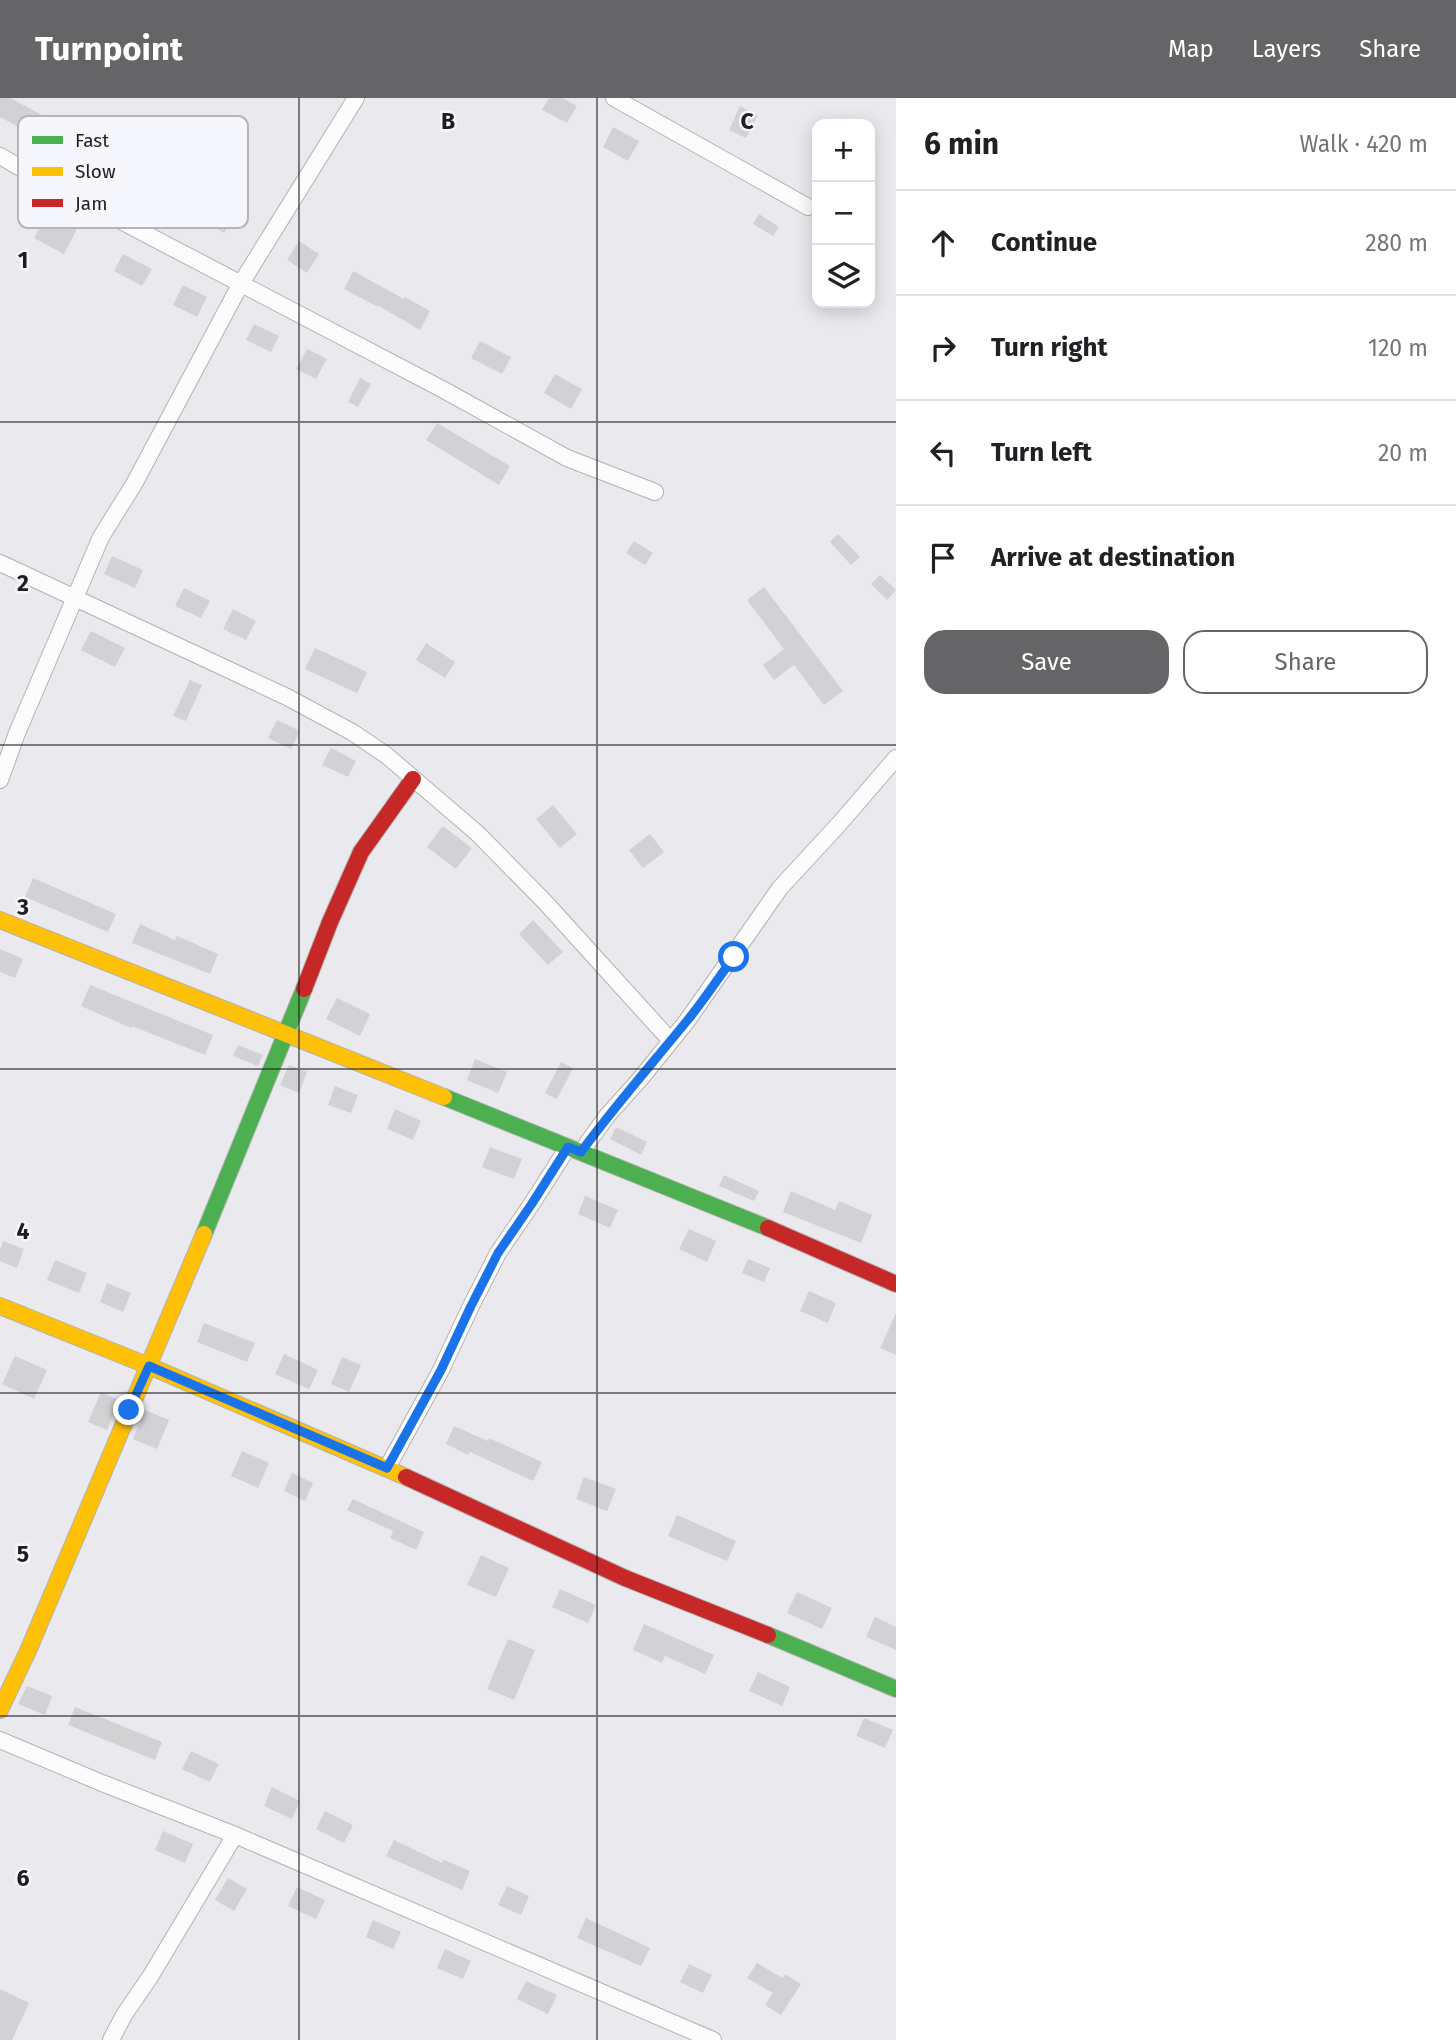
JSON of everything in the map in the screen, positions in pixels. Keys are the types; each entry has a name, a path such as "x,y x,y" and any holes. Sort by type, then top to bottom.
{"street":[{"path":"0,780 17,733 101,537 134,484 240,285 356,98"},
{"path":"614,98 808,207"},
{"path":"0,156 18,166"},
{"path":"134,228 442,389 567,458 655,492"},
{"path":"0,563 287,697 352,732 386,755 477,833 544,901 670,1040"},
{"path":"387,1468 441,1370 498,1253 531,1205 575,1150 641,1078 695,1010 780,888 896,758"},
{"path":"0,1710 28,1651 149,1366 330,922 361,852 412,779"},
{"path":"0,920 744,1217 896,1284"},
{"path":"0,1306 149,1366 387,1468 625,1578 896,1689"},
{"path":"0,1740 235,1835 713,2040"},
{"path":"111,2040 235,1835"}],"building":[{"path":"0,98 10,98 44,116 18,116 18,127 0,117"},
{"path":"549,98 562,98 577,106 567,123 542,110"},
{"path":"740,106 758,115 746,138 729,130"},
{"path":"613,127 639,141 628,161 603,147"},
{"path":"759,214 779,227 773,236 753,224"},
{"path":"39,228 77,229 64,254 34,238"},
{"path":"299,241 319,254 307,273 287,260"},
{"path":"123,254 152,269 142,286 114,271"},
{"path":"353,271 430,311 420,330 344,289"},
{"path":"183,285 207,297 197,317 173,305"},
{"path":"254,324 279,336 271,352 246,340"},
{"path":"480,341 511,357 502,374 471,358"},
{"path":"307,349 327,359 316,379 296,369"},
{"path":"555,374 582,389 571,409 544,393"},
{"path":"360,378 371,384 358,407 348,402"},
{"path":"437,423 510,466 499,485 426,440"},
{"path":"838,534 860,557 851,565 830,542"},
{"path":"634,541 653,553 645,565 626,553"},
{"path":"112,556 143,570 135,588 104,574"},
{"path":"880,575 896,590 887,600 871,584"},
{"path":"764,587 843,691 824,705 794,665 774,680 763,665 784,649 747,600"},
{"path":"184,588 210,601 201,618 175,606"},
{"path":"233,609 256,621 246,640 223,629"},
{"path":"91,631 125,648 115,667 81,650"},
{"path":"426,643 455,662 445,678 416,660"},
{"path":"315,648 367,672 357,693 305,669"},
{"path":"190,680 202,685 186,721 173,716"},
{"path":"277,720 300,731 291,749 268,738"},
{"path":"331,748 356,761 348,777 322,765"},
{"path":"553,805 577,834 560,848 536,819"},
{"path":"443,826 472,848 456,869 427,847"},
{"path":"650,834 664,852 643,868 629,850"},
{"path":"33,878 116,914 108,932 25,897"},
{"path":"533,920 563,952 548,965 519,934"},
{"path":"140,924 175,940 177,936 218,954 210,974 132,943"},
{"path":"0,949 23,959 15,978 0,972"},
{"path":"90,985 213,1035 205,1055 81,1006"},
{"path":"337,998 370,1014 360,1036 326,1019"},
{"path":"238,1045 263,1055 258,1066 233,1056"},
{"path":"475,1059 507,1072 498,1093 467,1080"},
{"path":"561,1062 573,1068 557,1099 545,1093"},
{"path":"289,1065 307,1072 299,1093 280,1085"},
{"path":"335,1086 358,1095 351,1113 328,1105"},
{"path":"395,1109 421,1121 413,1140 387,1129"},
{"path":"616,1127 647,1142 641,1155 610,1139"},
{"path":"490,1147 522,1159 514,1179 482,1167"},
{"path":"724,1175 759,1191 754,1201 719,1186"},
{"path":"791,1191 835,1210 839,1201 872,1215 861,1243 783,1212"},
{"path":"585,1196 618,1210 610,1228 578,1214"},
{"path":"689,1229 716,1241 707,1262 679,1249"},
{"path":"3,1241 24,1249 17,1268 0,1261"},
{"path":"748,1259 770,1268 764,1282 742,1273"},
{"path":"55,1260 87,1273 79,1293 47,1280"},
{"path":"107,1283 131,1293 123,1312 100,1302"},
{"path":"809,1291 836,1303 828,1323 800,1311"},
{"path":"896,1313 896,1355 880,1348"},
{"path":"204,1323 255,1343 247,1362 197,1342"},
{"path":"284,1354 318,1370 309,1389 275,1374"},
{"path":"15,1356 47,1370 34,1399 2,1384"},
{"path":"342,1357 361,1365 349,1392 331,1384"},
{"path":"101,1392 119,1400 107,1430 88,1422"},
{"path":"145,1410 169,1420 157,1449 133,1439"},
{"path":"454,1426 488,1441 489,1438 542,1462 533,1481 446,1444"},
{"path":"242,1451 269,1463 258,1488 231,1476"},
{"path":"292,1473 313,1483 305,1501 284,1491"},
{"path":"584,1477 616,1489 607,1511 576,1499"},
{"path":"353,1499 424,1532 416,1550 390,1538 393,1531 347,1510"},
{"path":"677,1515 736,1541 727,1561 668,1536"},
{"path":"481,1555 509,1568 496,1597 467,1585"},
{"path":"560,1589 596,1605 588,1623 552,1607"},
{"path":"797,1592 832,1608 822,1629 787,1613"},
{"path":"875,1617 896,1627 896,1650 866,1637"},
{"path":"644,1624 714,1655 705,1674 665,1656 662,1663 633,1650"},
{"path":"508,1639 535,1650 514,1700 487,1689"},
{"path":"758,1672 790,1687 782,1706 749,1691"},
{"path":"27,1686 52,1696 45,1715 18,1704"},
{"path":"75,1707 162,1742 155,1760 68,1725"},
{"path":"864,1718 893,1730 885,1748 856,1736"},
{"path":"191,1751 219,1764 210,1782 182,1769"},
{"path":"272,1787 300,1801 292,1819 264,1806"},
{"path":"325,1811 353,1825 344,1843 316,1829"},
{"path":"163,1831 193,1844 185,1863 155,1850"},
{"path":"394,1840 442,1863 444,1860 470,1871 462,1890 386,1856"},
{"path":"228,1878 247,1889 234,1911 215,1900"},
{"path":"507,1886 529,1896 521,1915 498,1905"},
{"path":"297,1887 325,1900 316,1919 288,1906"},
{"path":"586,1918 650,1948 641,1966 577,1938"},
{"path":"373,1920 401,1932 393,1949 366,1937"},
{"path":"445,1949 471,1961 463,1979 437,1968"},
{"path":"757,1963 783,1978 785,1974 801,1984 781,2015 765,2005 773,1993 747,1978"},
{"path":"689,1964 712,1975 703,1993 680,1982"},
{"path":"526,1981 557,1995 548,2014 517,1999"},
{"path":"0,1989 29,2003 12,2040 0,2040"}],"traffic: fast":[{"path":"204,1234 304,989"},
{"path":"444,1097 768,1228"},
{"path":"768,1635 896,1689"}],"traffic: slow":[{"path":"0,920 444,1097"},
{"path":"0,1710 28,1651 204,1234"},
{"path":"0,1306 149,1366 406,1477"}],"traffic: jam":[{"path":"304,989 361,852 413,779"},
{"path":"768,1228 896,1284"},
{"path":"406,1477 625,1578 768,1635"}],"route":[{"path":"129,1410 149,1366 387,1468 441,1370 498,1253 568,1147 581,1152 607,1116 687,1021 734,957"}]}
